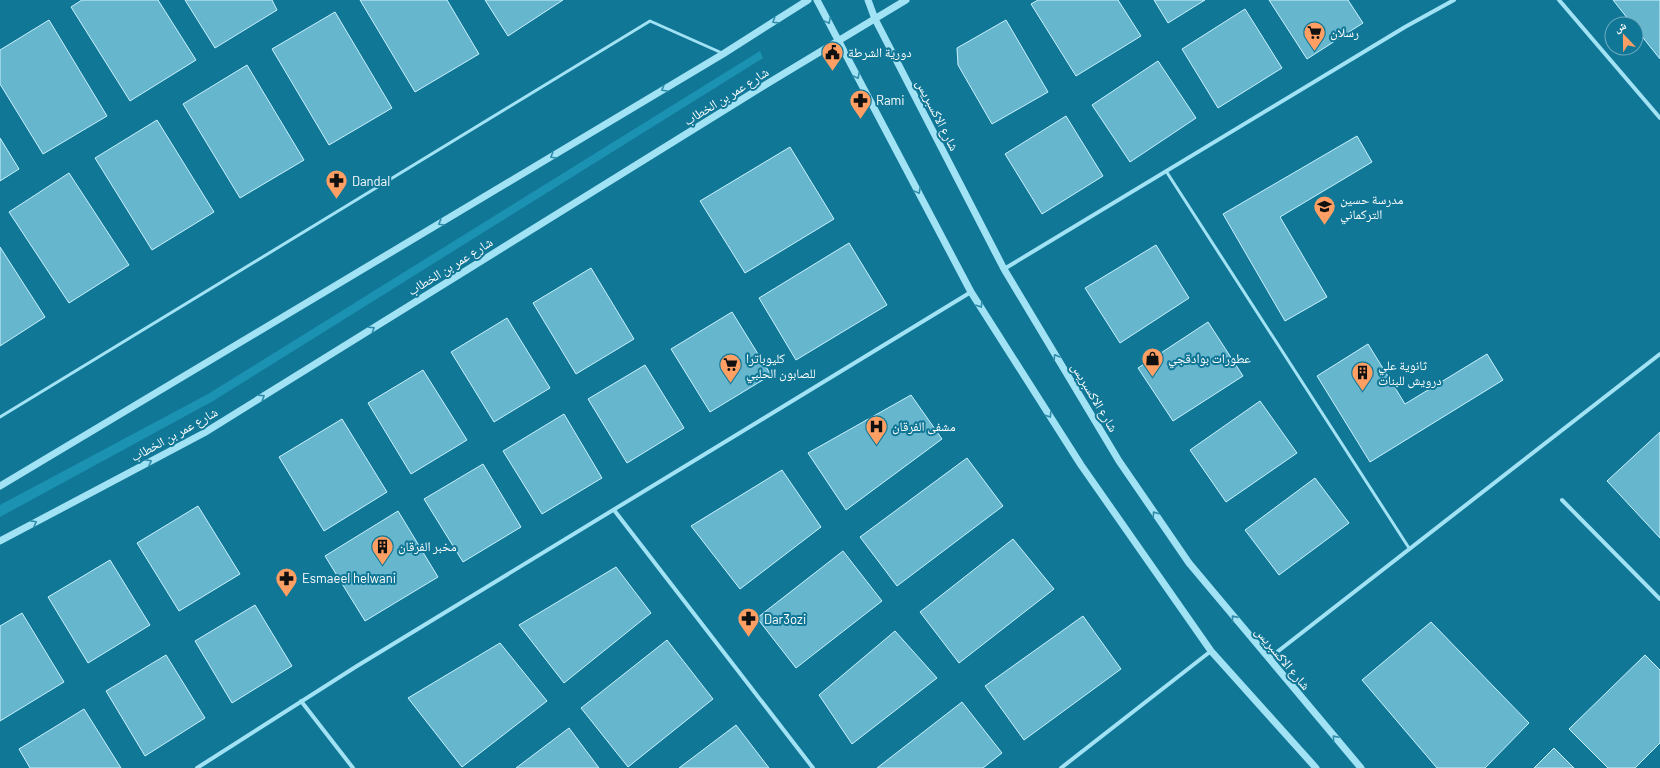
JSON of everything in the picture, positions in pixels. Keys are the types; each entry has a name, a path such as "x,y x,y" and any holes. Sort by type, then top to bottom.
{"street":[{"path":"0,486 723,54 808,0"},
{"path":"817,0 971,292 1081,465 1212,651 1316,768"},
{"name":"شارع الاكسبريس","path":"868,0 875,19 1004,269 1123,468 1189,563 1361,768"},
{"name":"شارع عمر بن الخطاب","path":"0,541 204,433 906,0"},
{"path":"1004,269 1405,27 1454,0"},
{"path":"1559,0 1660,118"},
{"path":"197,768 301,701 971,292"},
{"path":"1268,659 1660,354"},
{"path":"1562,500 1660,599"},
{"path":"614,510 813,768"},
{"path":"1061,768 1212,651"},
{"path":"301,701 353,768"}],"lane":[{"path":"0,417 650,21 723,54"},
{"path":"1166,171 1409,548"}],"shaded area":[{"path":"760,51 763,58 213,401 0,517 0,505 208,394"}],"building":[{"path":"82,0 158,0 196,60 130,101 71,7"},
{"path":"185,0 272,0 277,10 215,48"},
{"path":"360,0 447,0 479,54 415,92"},
{"path":"485,0 563,0 508,36"},
{"path":"1038,0 1118,0 1141,36 1076,76 1031,4"},
{"path":"1154,0 1205,0 1168,23"},
{"path":"1269,0 1348,0 1363,23 1307,59"},
{"path":"1613,0 1660,0 1660,59 1644,39 1644,16 1626,16"},
{"path":"1245,9 1282,68 1218,108 1182,49"},
{"path":"335,12 392,108 329,145 272,49"},
{"path":"49,20 107,116 43,154 0,84 0,50"},
{"path":"1006,20 1048,92 992,124 958,65 957,48"},
{"path":"1158,61 1196,118 1130,162 1092,105"},
{"path":"247,65 304,160 240,198 183,104"},
{"path":"1066,116 1103,176 1042,214 1005,154"},
{"path":"157,120 214,212 152,250 95,158"},
{"path":"1357,136 1372,162 1280,217 1327,297 1285,321 1223,214"},
{"path":"0,138 19,169 0,181"},
{"path":"790,147 834,219 745,273 700,201"},
{"path":"69,173 129,265 69,303 9,212"},
{"path":"849,243 887,305 796,360 759,298"},
{"path":"1156,245 1189,298 1120,343 1085,288"},
{"path":"0,247 45,317 0,346"},
{"path":"591,268 634,339 576,374 533,303"},
{"path":"732,312 771,375 710,412 671,349"},
{"path":"507,318 550,388 494,422 451,352"},
{"path":"1208,322 1243,376 1173,421 1138,368"},
{"name":"ثانوية علي درويش للبنات","path":"1368,344 1405,404 1487,354 1503,380 1370,462 1317,376"},
{"path":"645,365 684,428 627,463 588,399"},
{"path":"423,370 467,440 411,474 368,403"},
{"name":"مشفى الفرقان","path":"911,395 942,439 846,510 808,453"},
{"path":"1260,401 1297,453 1226,502 1190,450"},
{"path":"564,414 602,478 542,514 503,451"},
{"path":"342,419 387,492 324,531 279,457"},
{"path":"1660,432 1660,538 1607,481"},
{"path":"967,458 1003,506 897,586 860,537"},
{"path":"483,464 521,527 463,562 424,499"},
{"path":"782,470 821,527 740,589 691,526"},
{"path":"1315,478 1349,523 1279,575 1245,530"},
{"path":"198,506 240,574 179,611 137,543"},
{"name":"مخبر الفرقان","path":"398,511 438,577 365,621 325,556"},
{"path":"1013,539 1054,589 959,663 920,612"},
{"path":"843,551 882,601 796,668 757,618"},
{"path":"110,560 150,625 88,663 48,597"},
{"path":"616,567 651,613 564,683 519,625"},
{"path":"255,605 292,666 232,703 195,641"},
{"path":"22,613 64,682 0,721 0,626"},
{"path":"1083,616 1121,669 1024,740 985,686"},
{"path":"1431,622 1529,723 1485,768 1437,768 1362,680"},
{"path":"895,631 937,678 852,744 819,695"},
{"path":"667,640 713,699 628,767 581,708"},
{"path":"500,643 547,701 462,767 408,698"},
{"path":"166,655 205,718 145,756 106,691"},
{"path":"1645,655 1660,670 1660,743 1635,768 1608,768 1569,729"},
{"path":"962,702 1002,753 983,768 877,768"},
{"path":"84,709 121,768 30,768 19,749"},
{"path":"736,725 769,768 679,768"},
{"path":"569,728 599,768 516,768"},
{"path":"1554,748 1574,768 1534,768"}],"place":[{"name":"رسلان","path":"1315,52"},
{"name":"دورية الشرطة","path":"833,72"},
{"name":"Rami","path":"861,120"},
{"name":"Dandal","path":"337,200"},
{"name":"مدرسة حسين التركماني","path":"1325,226"},
{"name":"عطورات بوادقجي","path":"1152,378"},
{"name":"كليوباترا للصابون الحلبي","path":"731,384"},
{"name":"ثانوية علي درويش للبنات","path":"1362,392"},
{"name":"مشفى الفرقان","path":"876,446"},
{"name":"مخبر الفرقان","path":"382,566"},
{"name":"Esmaeel helwani","path":"286,598"},
{"name":"Dar3ozi","path":"748,638"}]}
